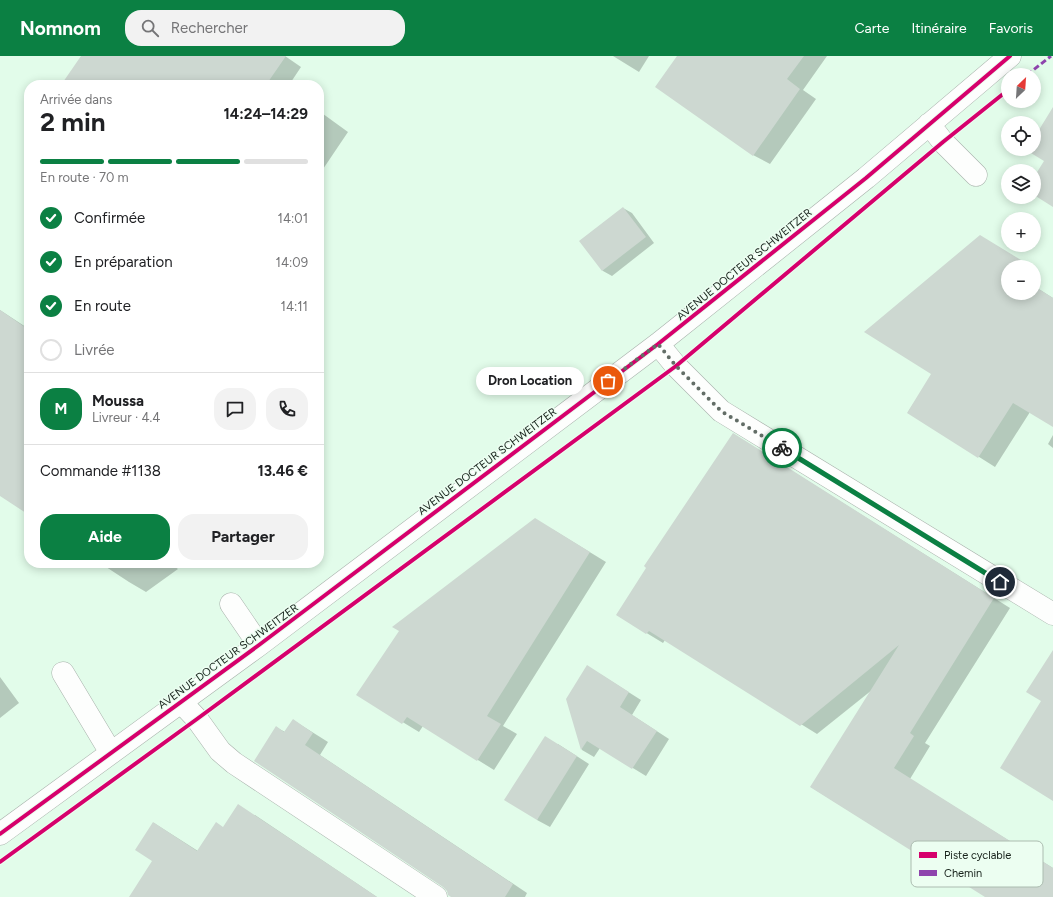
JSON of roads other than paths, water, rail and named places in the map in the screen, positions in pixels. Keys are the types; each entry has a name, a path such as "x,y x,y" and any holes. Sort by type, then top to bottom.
{"street":[{"name":"AVENUE DOCTEUR SCHWEITZER","path":"0,834 259,645 658,344 866,178 1010,56"},
{"path":"929,124 976,175"},
{"path":"658,344 676,366 721,411 1053,614"},
{"path":"231,604 259,645"},
{"path":"63,673 111,753"},
{"path":"181,702 197,719 220,751 234,763 436,897"}],"place":[{"name":"Dron Location","path":"608,381"}]}
